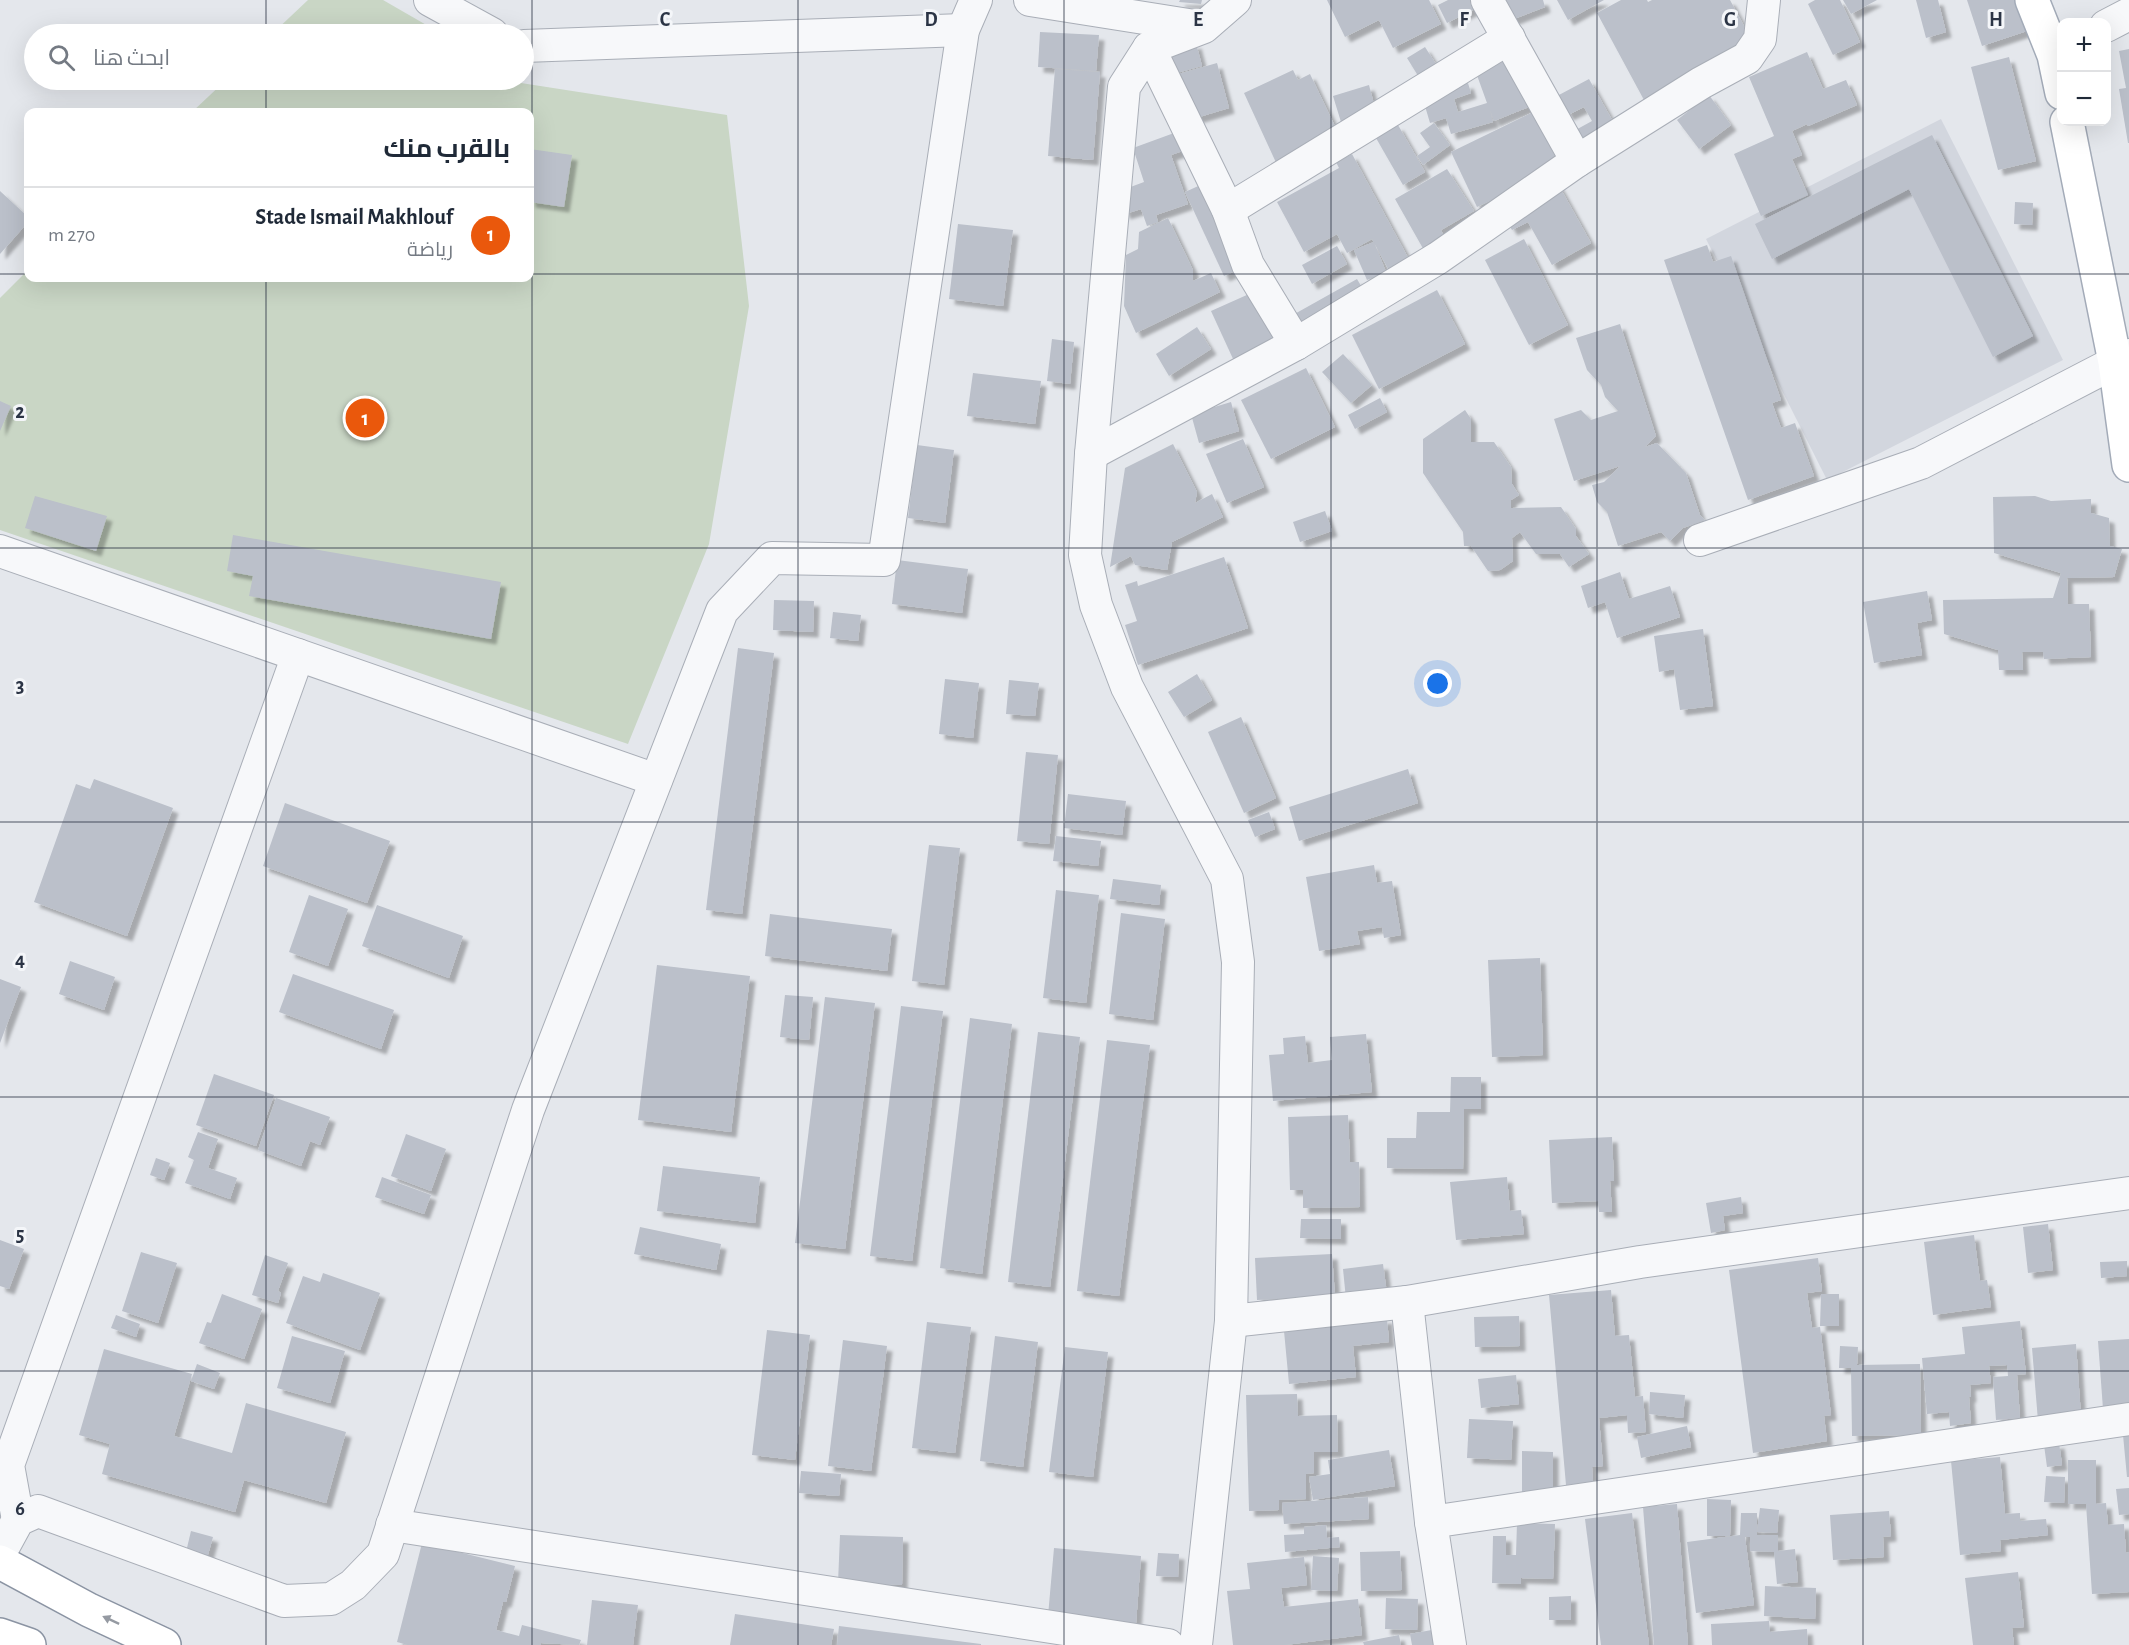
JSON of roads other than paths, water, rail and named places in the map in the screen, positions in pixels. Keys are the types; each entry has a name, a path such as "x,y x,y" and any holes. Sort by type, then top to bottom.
{"main road":[{"path":"2032,0 2057,51"},
{"path":"2068,126 2122,358 2129,465"},
{"path":"0,1562 89,1610 164,1645"},
{"path":"0,1635 29,1645"}],"street":[{"path":"430,0 474,24"},
{"path":"0,1553 18,1520 38,1511 284,1601 331,1599 353,1585 383,1554 528,1110 722,611 772,558 884,560 963,30 976,0"},
{"path":"1029,0 1204,27"},
{"path":"1196,1645 1231,1321 1238,962 1227,879 1127,687 1096,605 1085,555 1091,454 1124,87 1149,48 1204,27 1235,0"},
{"path":"1487,0 1576,161"},
{"path":"1091,454 1296,344 1438,258 1576,161 1701,83 1747,58 1760,39 1764,0"},
{"path":"2111,23 2129,14"},
{"path":"534,46 963,30"},
{"path":"1228,210 1509,38"},
{"path":"1149,48 1228,210 1248,265 1296,344"},
{"path":"1700,540 1921,462 2122,358"},
{"path":"0,551 656,780"},
{"path":"18,1520 8,1465 298,655"},
{"path":"1231,1321 1407,1302 1640,1262 2129,1194"},
{"path":"1407,1302 1431,1522 1450,1645"},
{"path":"1431,1522 2129,1419"},
{"path":"392,1525 1168,1645"}],"place":[{"name":"Stade Ismail Makhlouf","path":"365,418"}]}
